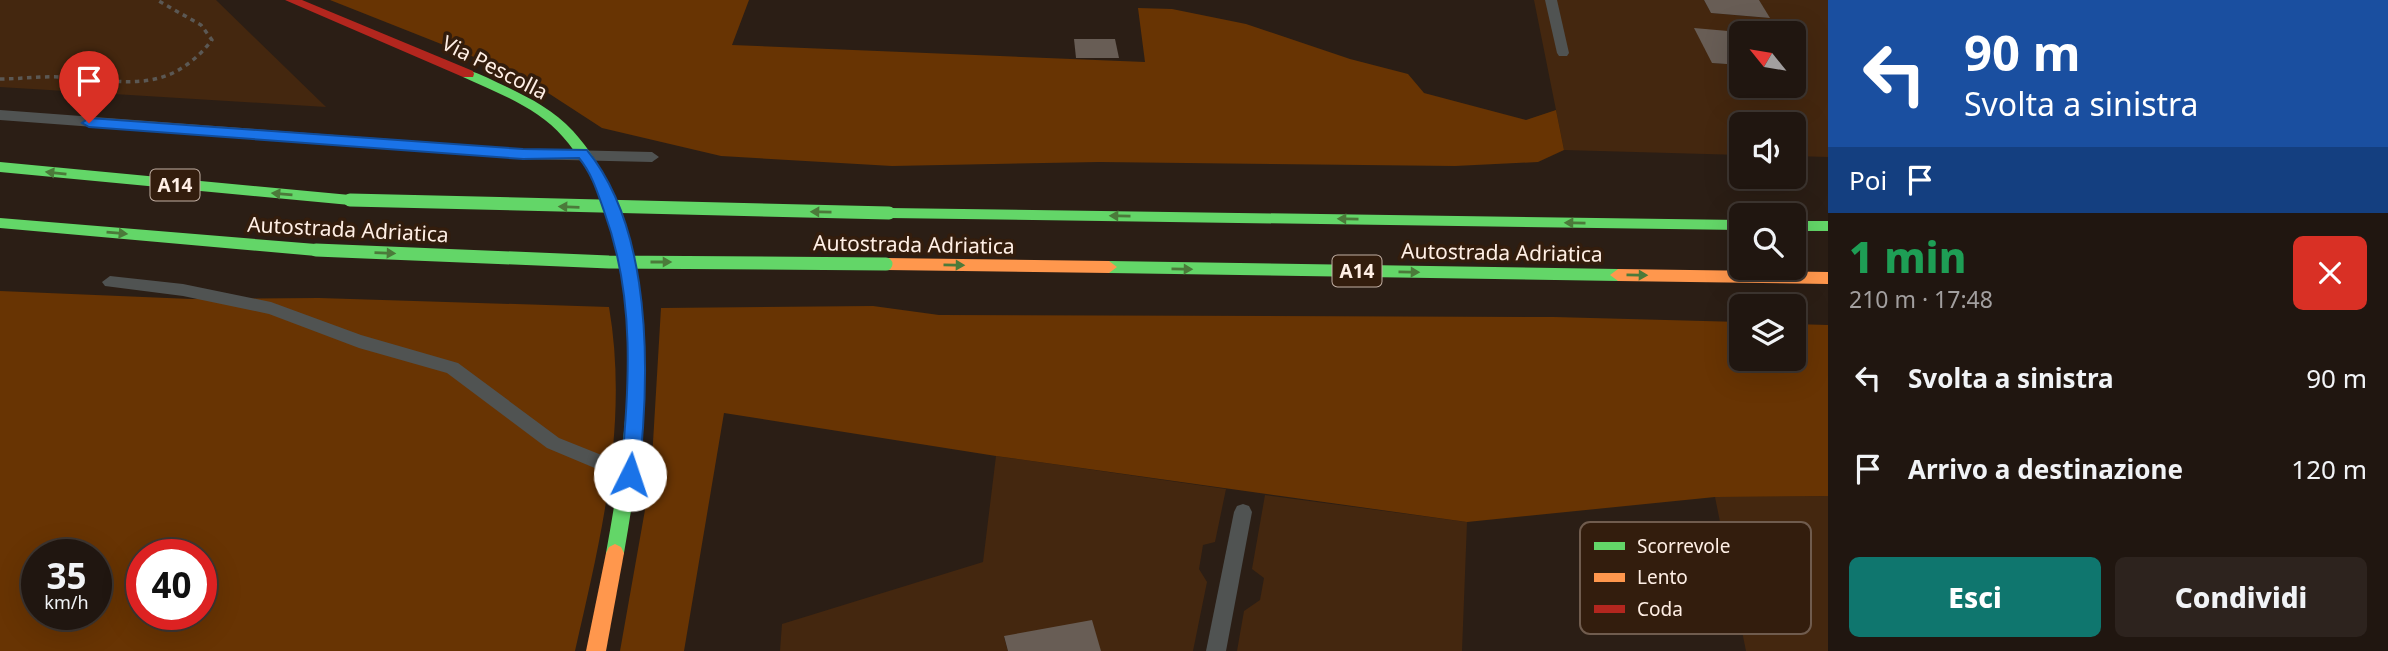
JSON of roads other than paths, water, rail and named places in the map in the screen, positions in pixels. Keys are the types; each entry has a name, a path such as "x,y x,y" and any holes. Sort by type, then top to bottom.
{"main road":[{"name":"Via Pescolla","path":"291,0 448,64 510,94 560,126 597,172 620,234 636,308 638,382 630,475 596,651"},
{"name":"Autostrada Adriatica","path":"0,167 146,183 350,200 644,209 1729,225"},
{"name":"Autostrada Adriatica","path":"0,223 317,250 609,262 1828,278"},
{"path":"1806,226 1828,226"}],"lane":[{"path":"1551,0 1563,53"},
{"path":"0,115 523,154 583,153 652,157"},
{"path":"110,282 183,290 271,308 359,341 452,368 553,443 630,475"},
{"path":"1216,651 1243,512"}]}
